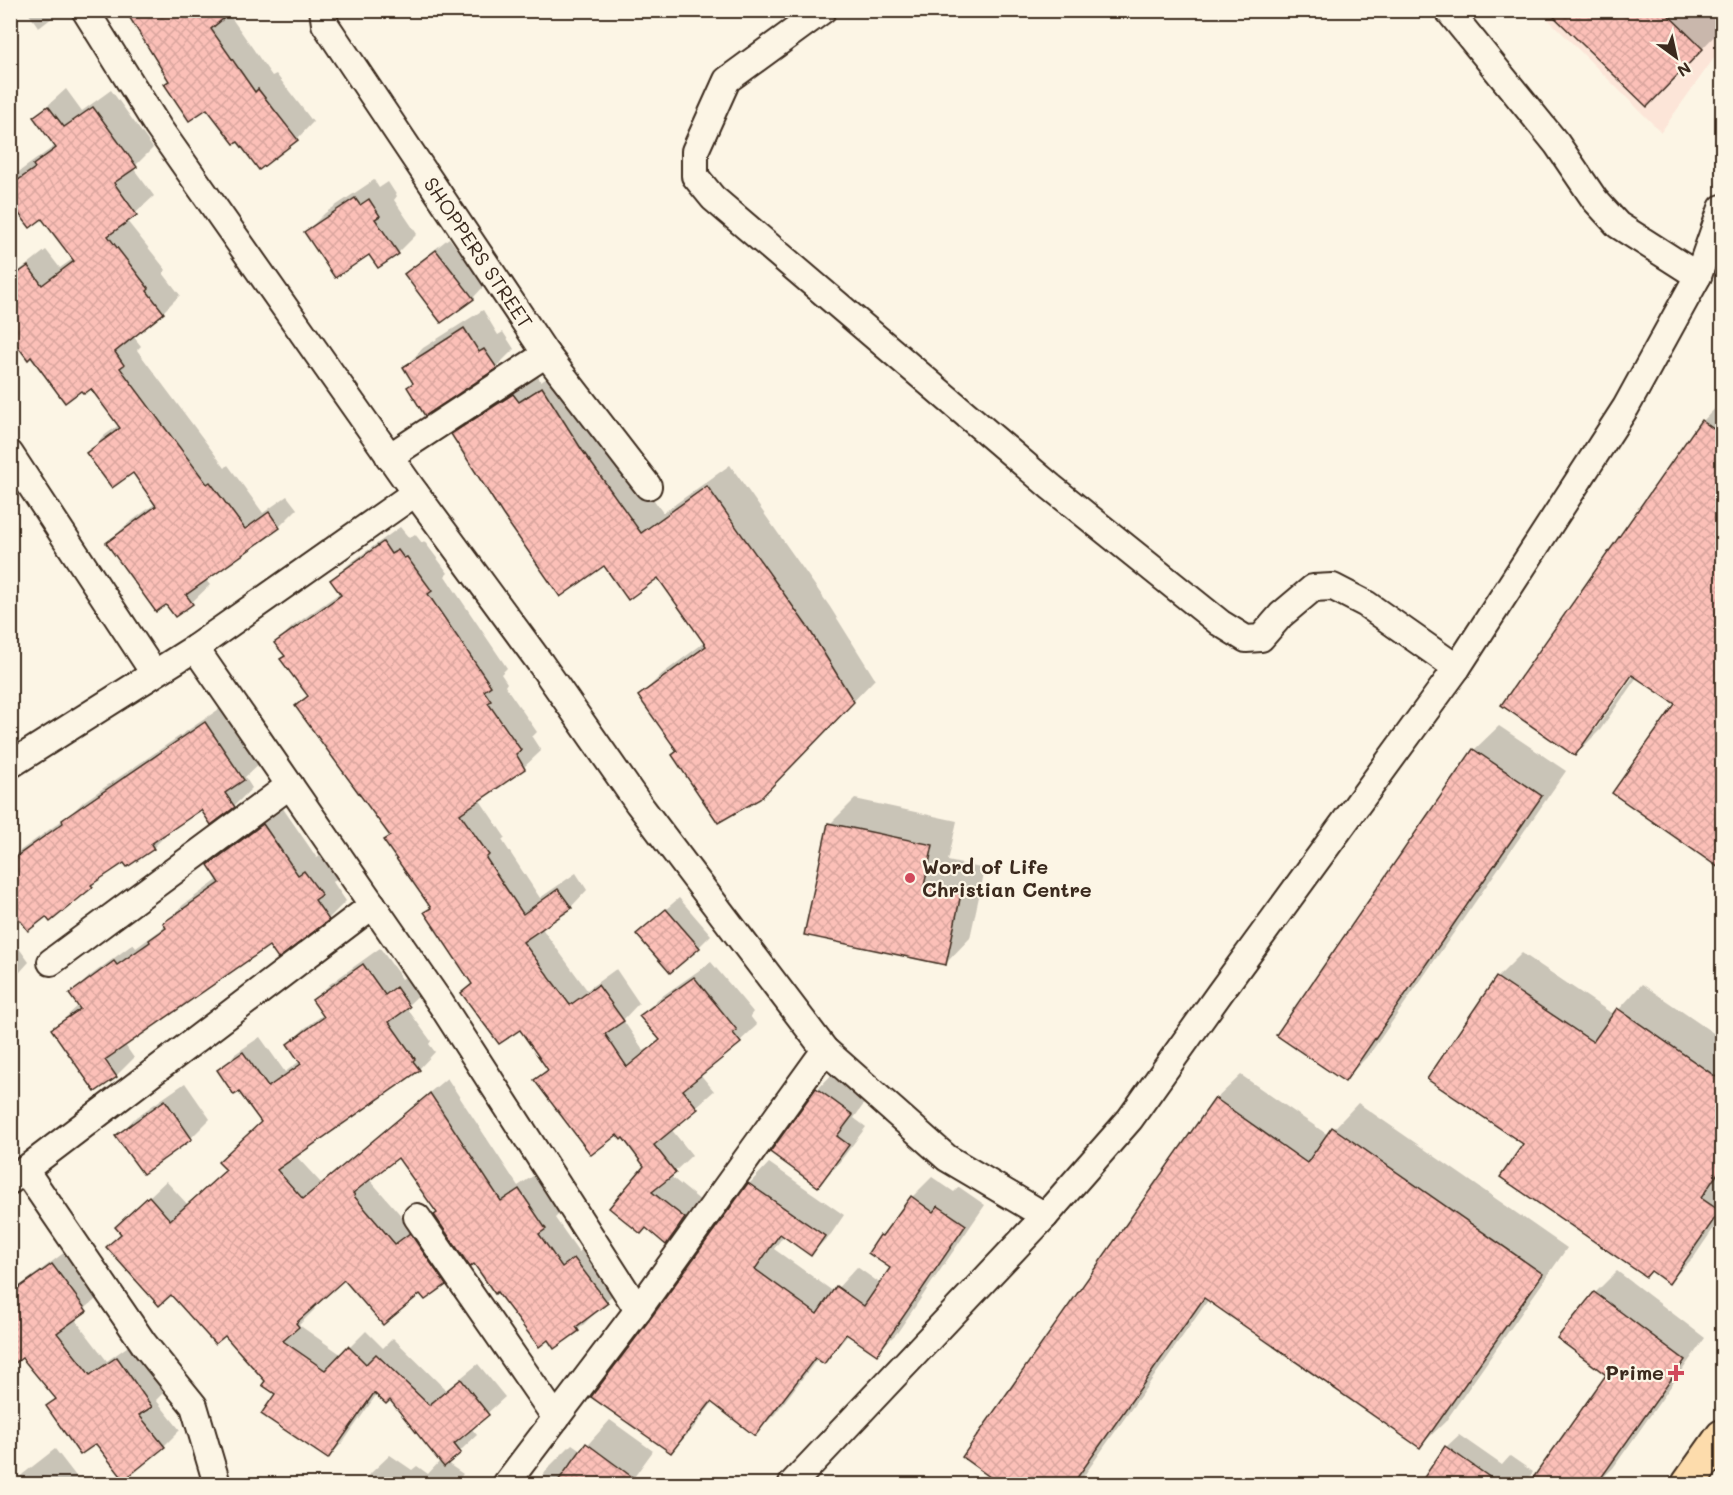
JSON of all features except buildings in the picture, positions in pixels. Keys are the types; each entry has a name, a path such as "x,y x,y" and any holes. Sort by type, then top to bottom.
{"main road":[{"path":"1688,1485 1722,1436"}],"street":[{"path":"85,10 158,127 389,457 541,664 638,803 825,1050 947,1158 1045,1216"},
{"name":"SHOPPERS STREET","path":"323,10 325,24 546,354 648,486"},
{"path":"823,10 727,80 695,151 695,177 713,198 1051,487 1220,623 1246,639 1261,638 1281,615 1313,588 1333,588 1366,604 1457,668"},
{"path":"1448,10 1557,144 1595,200 1618,225 1698,276"},
{"path":"792,1485 1045,1216 1130,1119 1457,668 1626,407 1698,276 1722,208"},
{"path":"389,457 546,354"},
{"path":"10,454 154,674"},
{"path":"10,765 195,648 415,493"},
{"path":"195,648 441,1004 638,1310"},
{"path":"51,962 290,785"},
{"path":"217,1485 194,1406 144,1344 18,1175 373,905"},
{"path":"506,1485 638,1310 825,1050"},
{"path":"417,1217 556,1418"}],"shaded area":[{"path":"1540,11 1722,11 1722,47 1661,132"}],"place":[{"name":"Word of Life Christian Centre","path":"910,878"},
{"name":"Prime","path":"1676,1373"}]}
